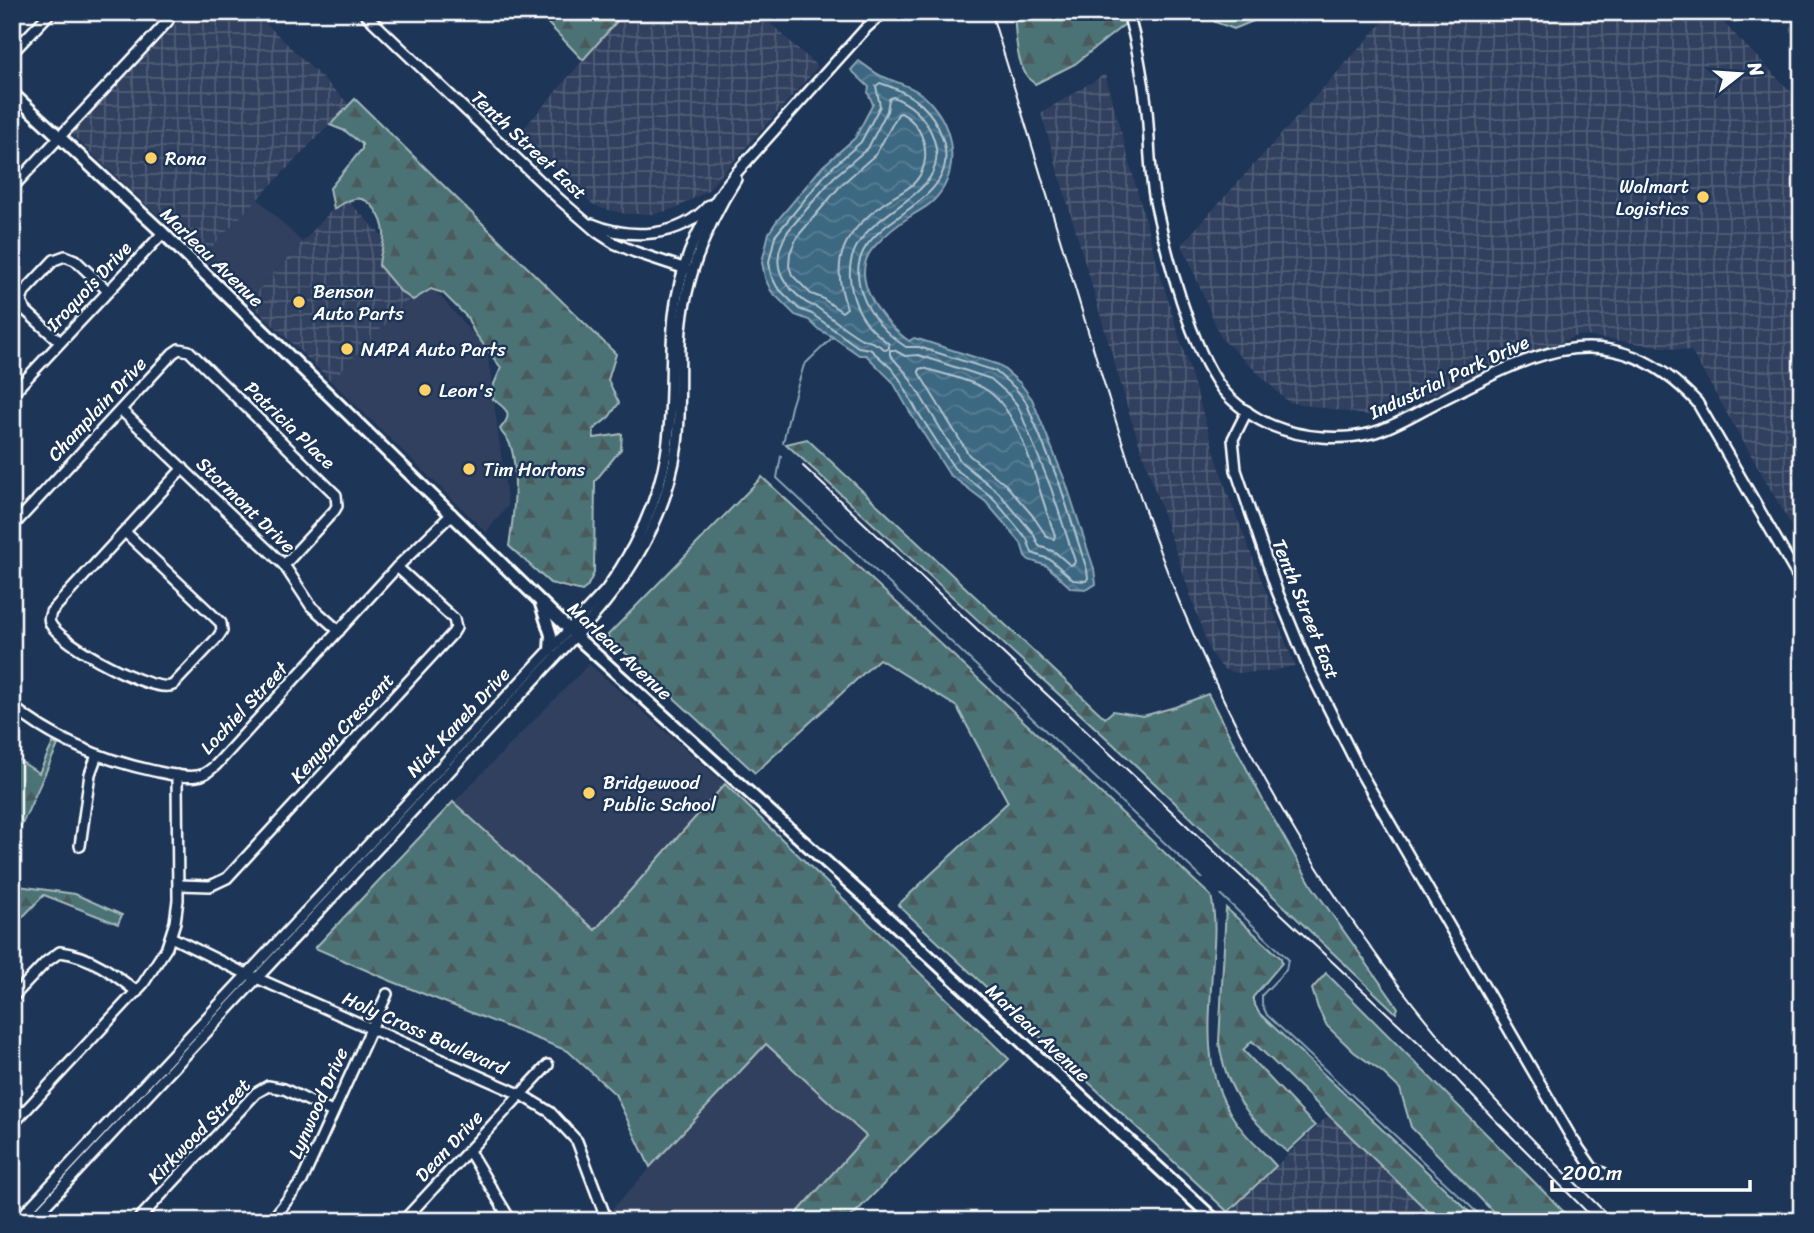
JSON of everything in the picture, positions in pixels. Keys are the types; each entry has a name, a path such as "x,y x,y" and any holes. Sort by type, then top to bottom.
{"main road":[{"name":"Marleau Avenue","path":"12,93 163,233 572,631 878,908 1216,1221"},
{"path":"540,601 551,635 550,650"}],"street":[{"path":"12,53 51,12"},
{"name":"Tenth Street East","path":"363,12 575,214 614,243 687,270"},
{"name":"Nick Kaneb Drive","path":"18,1221 252,975 572,631 606,590 632,551 659,489 670,419 674,315 700,226 721,190 866,28 884,12"},
{"path":"1128,12 1138,49 1147,110 1155,204 1174,271 1205,362 1224,391 1247,411"},
{"path":"12,188 168,21"},
{"name":"Nick Kaneb Drive","path":"687,270 716,214 751,158"},
{"path":"575,214 594,225 613,231 633,235 652,233 683,224 704,210 721,190"},
{"name":"Iroquois Drive","path":"12,394 163,233"},
{"path":"60,342 23,306 24,292 54,260 68,256 108,291"},
{"name":"Industrial Park Drive","path":"1247,411 1272,426 1290,431 1326,436 1356,435 1386,428 1471,385 1542,354 1580,348 1617,352 1658,369 1679,384 1697,402 1802,584"},
{"name":"Champlain Drive","path":"12,527 173,353 182,349"},
{"name":"Patricia Place","path":"182,349 188,351 336,495 334,511 284,565"},
{"name":"Stormont Drive","path":"121,410 284,565 311,606 339,632"},
{"name":"Tenth Street East","path":"1247,411 1233,439 1236,470 1277,590 1309,668 1362,775 1571,1137 1594,1170 1603,1173"},
{"path":"125,532 221,623 222,631 218,637 173,685 167,688 148,684 105,664 67,639 51,625 49,619 51,612 183,468"},
{"name":"Lochiel Street","path":"12,706 56,736 97,755 177,775 197,776 209,771 397,567 452,514"},
{"name":"Kenyon Crescent","path":"179,885 210,886 227,878 453,633 456,624 454,619 397,567"},
{"name":"Nick Kaneb Drive","path":"31,1221 550,650 572,631"},
{"path":"79,846 90,774 97,755"},
{"path":"12,1125 137,992 156,967 171,937 179,885 177,775"},
{"name":"Holy Cross Boulevard","path":"171,937 522,1095 550,1112 577,1141 607,1221"},
{"path":"12,998 46,962 60,952 76,954 107,967 137,992"},
{"name":"Lynwood Drive","path":"271,1221 302,1181 387,994"},
{"name":"Dean Drive","path":"403,1221 548,1065"},
{"name":"Kirkwood Street","path":"137,1221 256,1093 268,1086 284,1089 332,1112"},
{"path":"469,1151 511,1221"}],"shaded area":[{"path":"187,12 254,12 349,104 202,257 71,134"},
{"path":"625,12 758,12 818,67 707,191 677,208 655,214 625,214 591,203 517,136"},
{"path":"1392,12 1713,12 1802,103 1802,544 1691,351 1579,335 1377,417 1288,402 1221,338 1182,244"},
{"path":"1105,74 1162,280 1227,492 1295,666 1267,672 1237,673 1223,669 1209,650 1130,416 1041,113"},
{"path":"344,197 427,281 331,381 248,301"},
{"path":"258,199 302,242 248,301 202,257"},
{"path":"427,281 487,350 508,506 486,532 331,381"},
{"name":"Bridgewood Public School","path":"589,664 725,784 595,930 453,803"},
{"path":"766,1044 866,1136 790,1221 616,1221 612,1209"},
{"path":"1336,1108 1450,1221 1246,1221 1233,1208"}],"green space":[{"path":"537,12 625,12 583,60"},
{"path":"1014,12 1140,12 1075,64 1035,84 1028,78 1020,61"},
{"path":"1208,12 1275,12 1234,29 1215,22"},
{"path":"355,99 616,354 608,380 619,403 609,417 593,430 594,438 622,434 621,449 595,481 594,573 582,591 550,583 509,546 515,493 514,464 509,442 500,429 508,415 493,399 494,384 501,368 474,332 467,317 443,293 431,289 413,300 400,291 379,266 384,233 379,215 371,204 354,199 334,209 330,188 362,149 362,144 345,131 330,125"},
{"path":"807,439 1105,718 1113,711 1143,716 1208,694 1266,806 1312,886 1398,1008 1396,1013 1126,756 786,444"},
{"path":"762,477 1211,896 1214,933 1209,1033 1213,1071 1227,1108 1248,1137 1276,1166 1228,1212 898,905 1008,802 957,707 879,659 755,773 607,636"},
{"path":"53,743 58,745 12,846 12,756 39,773"},
{"path":"725,784 1009,1059 847,1221 790,1221 866,1136 766,1044 650,1167 615,1094 568,1051 315,948 453,802 595,930"},
{"path":"12,885 75,894 122,915 118,924 44,895 12,928"},
{"path":"1226,908 1281,958 1282,963 1253,997 1259,1013 1479,1221 1438,1221 1252,1041 1243,1050 1315,1126 1287,1152 1251,1116 1227,1076 1219,1042"},
{"path":"1326,973 1573,1221 1502,1221 1411,1127 1400,1089 1327,1026 1312,989"}],"water":[{"path":"859,61 928,100 944,124 951,150 951,164 942,190 930,203 887,234 866,259 866,286 889,324 909,341 914,338 999,365 1020,383 1032,399 1066,483 1094,569 1096,584 1088,589 1071,588 1047,566 1029,560 1021,543 986,502 949,474 893,382 866,355 859,355 818,329 809,320 795,315 771,291 765,278 762,262 769,233 823,166 855,138 873,104 868,93 869,87 851,70"}],"waterway":[{"path":"783,443 804,365 833,337"},
{"path":"781,456 777,478 1202,878"},
{"path":"1221,895 1288,959 1286,970 1262,995 1262,1004 1267,1015 1486,1221"}],"railway":[{"path":"991,12 1142,501 1179,601 1236,724 1267,784 1338,899 1417,1009 1497,1102 1614,1221"},
{"path":"803,466 1450,1072 1596,1221"}],"place":[{"name":"Rona","path":"151,158"},
{"name":"Walmart Logistics","path":"1703,197"},
{"name":"Benson Auto Parts","path":"299,302"},
{"name":"NAPA Auto Parts","path":"347,349"},
{"name":"Leon's","path":"425,390"},
{"name":"Tim Hortons","path":"469,469"},
{"name":"Bridgewood Public School","path":"589,793"}]}
